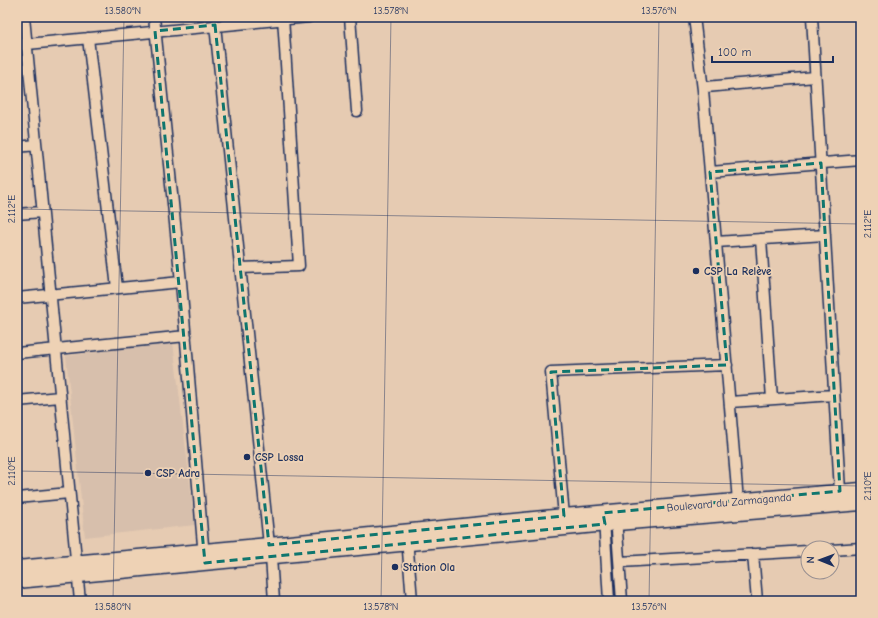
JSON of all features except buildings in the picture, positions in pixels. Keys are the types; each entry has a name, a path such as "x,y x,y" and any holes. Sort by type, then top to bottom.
{"main road":[{"name":"Boulevard du Zarmaganda","path":"608,517 738,501 861,490"},
{"name":"Boulevard du Zarmaganda","path":"608,517 861,503"},
{"path":"407,538 564,516 608,517"},
{"path":"17,581 76,569 308,548 608,517"},
{"path":"17,568 76,569"}],"street":[{"path":"24,17 22,45 36,145 80,601"},
{"path":"154,17 181,282 204,557"},
{"path":"22,45 283,18 309,17"},
{"path":"350,17 357,111"},
{"path":"694,17 703,89 738,501"},
{"path":"812,17 840,492"},
{"path":"240,268 299,266 283,18"},
{"path":"215,25 274,601"},
{"path":"88,38 117,288"},
{"path":"703,89 714,86 815,77"},
{"path":"17,147 36,145"},
{"path":"710,172 861,160"},
{"path":"17,214 42,212"},
{"path":"716,242 825,235"},
{"path":"761,239 772,399"},
{"path":"17,298 181,282"},
{"path":"17,353 186,336"},
{"path":"564,516 551,372 727,365"},
{"path":"730,402 834,395"},
{"path":"17,401 60,397"},
{"path":"17,498 69,493"},
{"path":"608,517 620,562 622,601"},
{"path":"608,517 609,601"},
{"path":"407,538 412,601"},
{"path":"840,549 861,548"},
{"path":"620,562 800,551"},
{"path":"753,554 757,601"}],"highlighted area":[{"path":"215,25 269,545 564,516 551,372 727,365 710,172 821,163 840,491 603,513 605,524 205,563 155,31"}],"shaded area":[{"path":"173,342 195,525 85,537 66,356"}],"place":[{"name":"CSP La Relève","path":"696,271"},
{"name":"CSP Lossa","path":"247,457"},
{"name":"CSP Adra","path":"148,473"},
{"name":"Station Ola","path":"395,567"}]}
